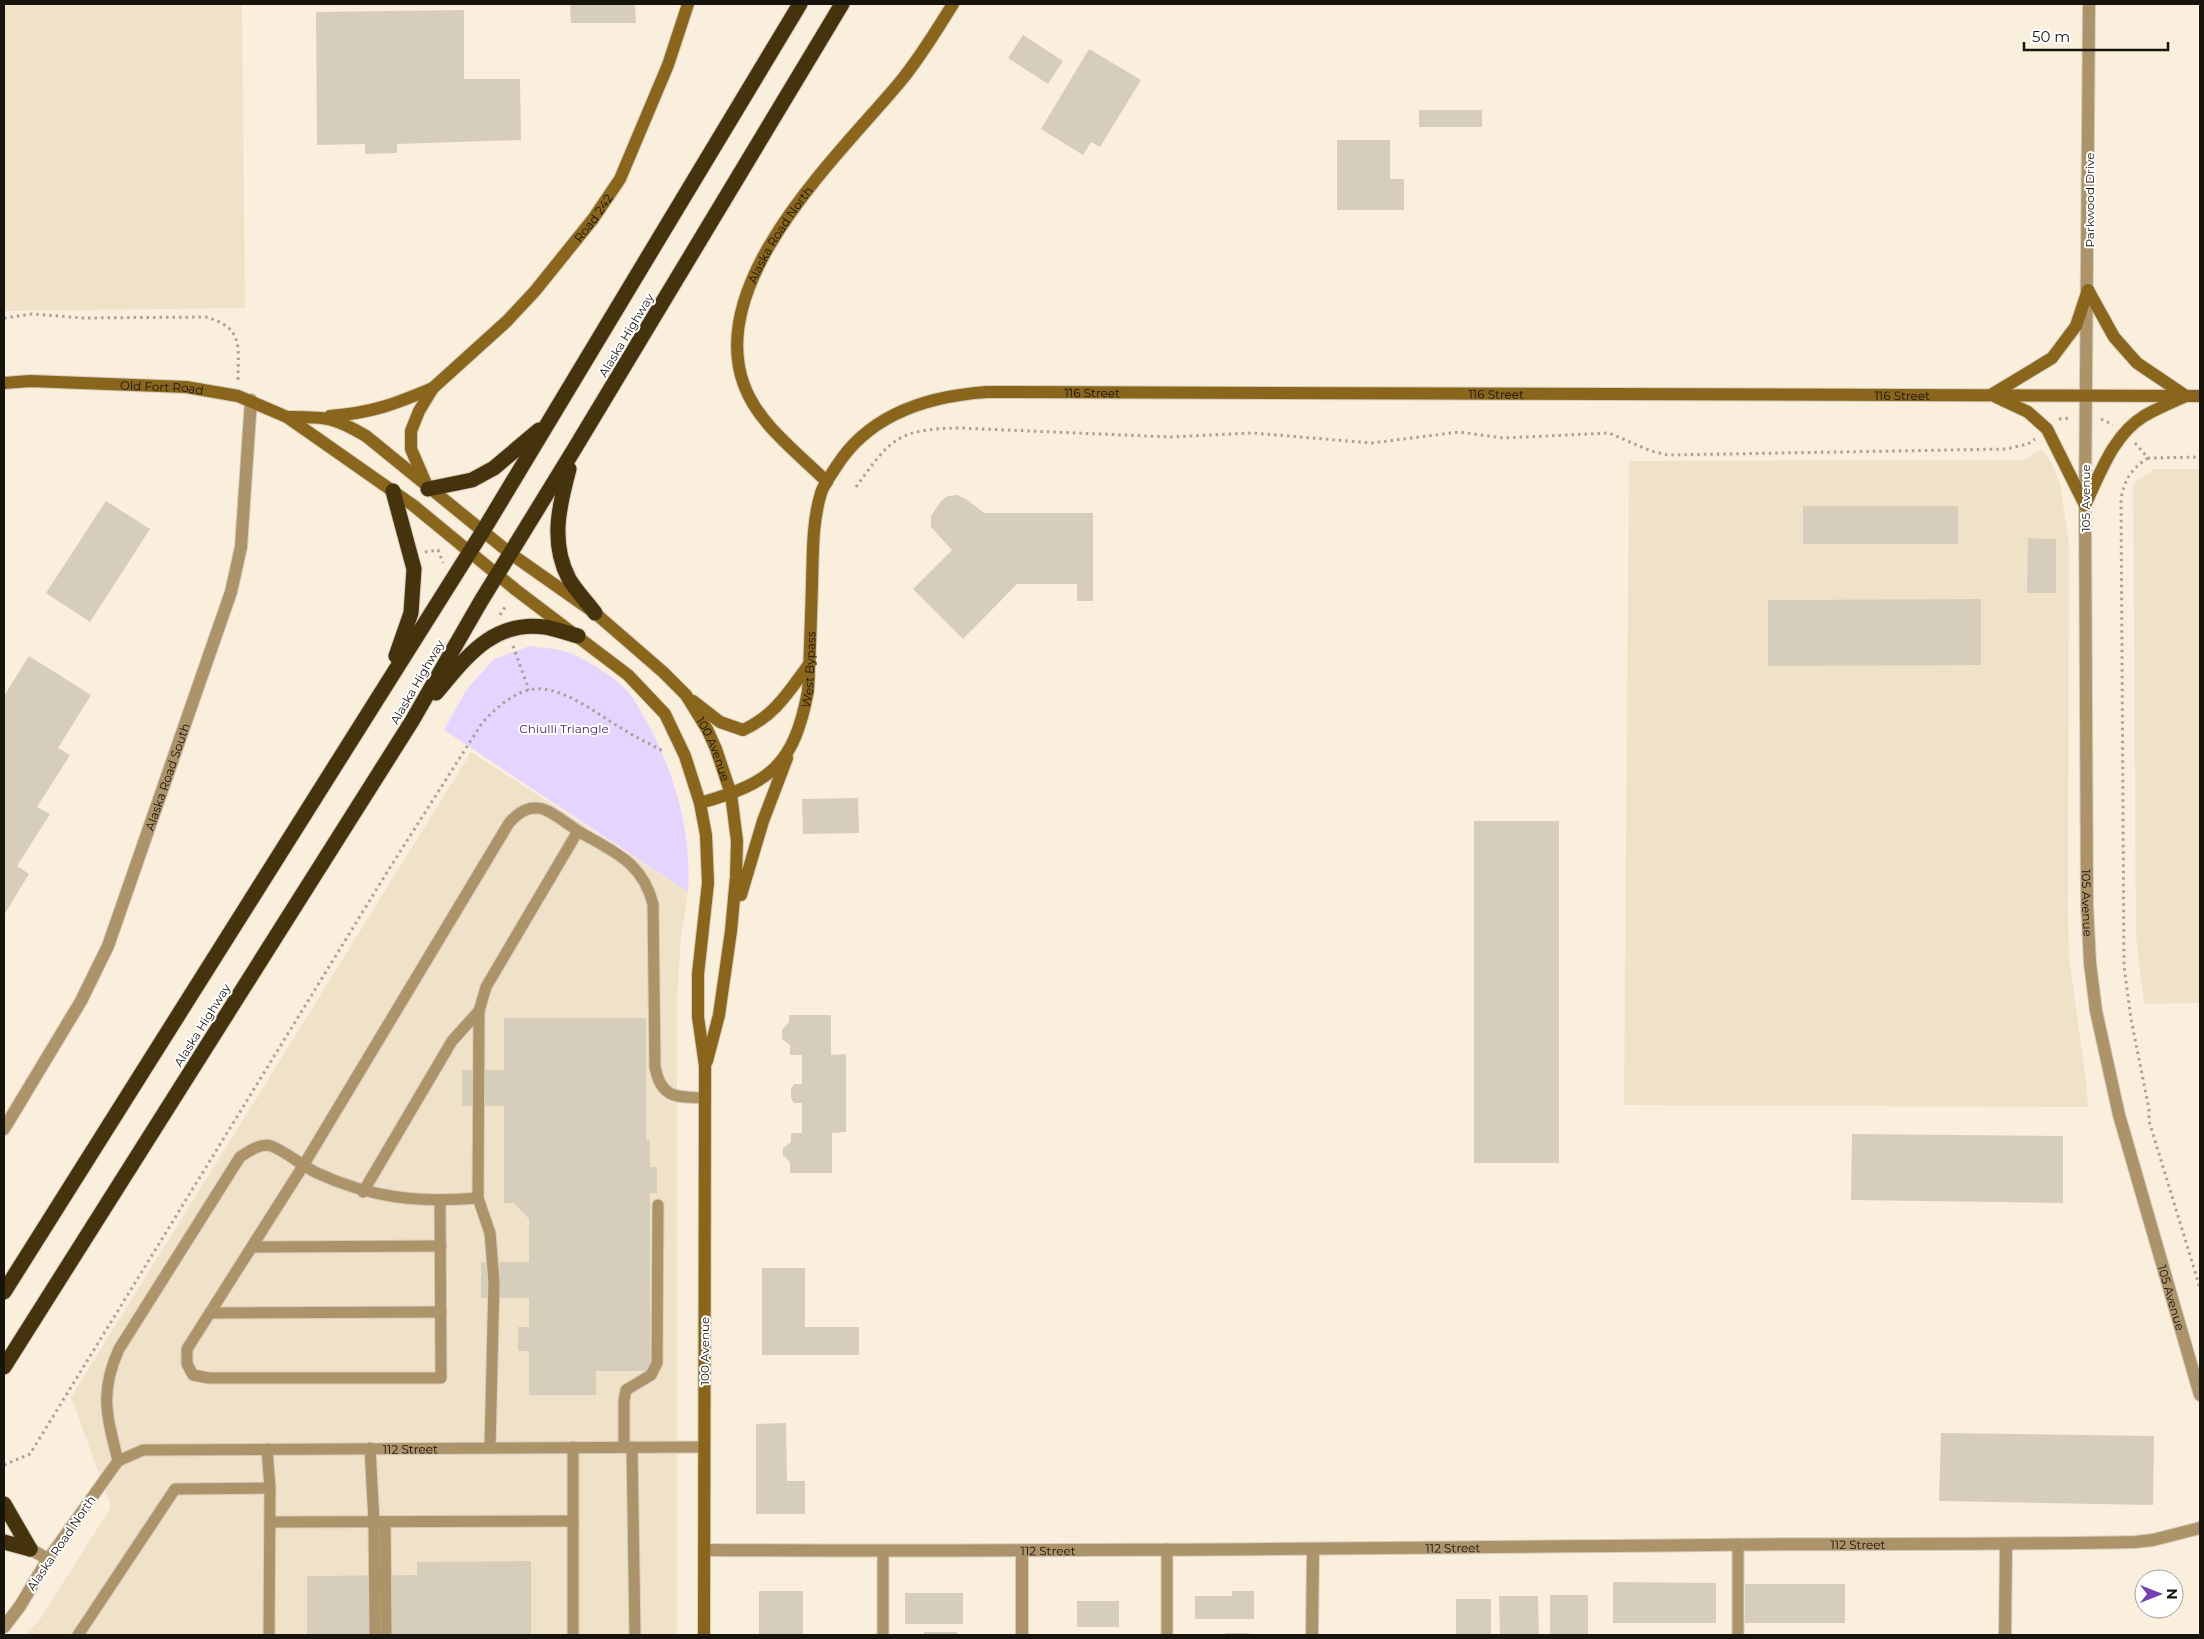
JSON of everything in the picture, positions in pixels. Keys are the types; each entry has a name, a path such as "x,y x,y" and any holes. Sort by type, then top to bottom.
{"highway":[{"name":"Alaska Highway","path":"5,1291 387,680 483,531 800,4"},
{"name":"Alaska Highway","path":"4,1367 412,720 497,575 842,4"},
{"path":"428,489 472,480 494,468 548,422"},
{"path":"575,448 560,500 557,533 560,556 570,580 595,613"},
{"path":"387,680 411,613 414,591 412,554 393,491"},
{"path":"412,720 472,650 491,636 528,626 546,627 578,636"},
{"path":"4,1504 30,1549"},
{"path":"4,1542 30,1549"}],"main road":[{"name":"Road 242","path":"428,489 411,449 411,431 419,411 433,388 507,321 535,291 599,211 620,179 651,108 688,4"},
{"name":"Alaska Road North","path":"827,482 762,418 744,385 738,359 738,334 743,309 752,279 790,215 843,145 917,60 953,4"},
{"path":"1991,395 2052,358 2076,326 2088,290"},
{"path":"2088,290 2114,337 2137,363 2186,396"},
{"name":"Old Fort Road","path":"4,376 30,380 186,387 251,400 287,417 393,491 470,551"},
{"name":"Old Fort Road","path":"4,383 30,380"},
{"name":"Road 242","path":"325,416 364,413 387,407 433,388"},
{"name":"116 Street","path":"827,482 857,441 878,424 903,410 925,401 957,394 996,392 2200,396"},
{"path":"1991,395 2028,412 2048,429 2085,505"},
{"path":"2085,505 2110,453 2126,433 2143,417 2186,396"},
{"name":"Old Fort Road","path":"287,417 325,416 341,422 366,436 428,489 483,531"},
{"name":"West Bypass","path":"700,803 730,794 761,781 790,751 804,714 810,663 812,537 822,492 827,482"},
{"name":"100 Avenue","path":"483,531 511,554 595,613 663,672 686,695 716,749 730,794 737,841 736,877 731,931 719,1015 705,1066"},
{"name":"100 Avenue","path":"470,551 497,575 628,675 665,714 685,756 700,803 706,835 708,884 698,974 698,1017 705,1066 704,1635"},
{"path":"686,695 720,722 743,730 767,717 780,705 810,663"},
{"path":"731,931 750,859 790,751"}],"street":[{"name":"Parkwood Drive","path":"2086,396 2089,4"},
{"name":"105 Avenue","path":"2086,396 2087,905 2094,995 2119,1115 2200,1395"},
{"name":"Alaska Road South","path":"4,1129 81,1001 108,946 231,592 242,547 251,400"},
{"name":"112 Street","path":"704,1550 1022,1551 1738,1544 2006,1545 2135,1542 2153,1540 2200,1528"},
{"path":"2005,1635 2006,1545"},
{"path":"30,1549 48,1559"},
{"path":"1312,1635 1313,1549"},
{"path":"1022,1551 1022,1635"},
{"name":"Alaska Road North","path":"4,1627 20,1606 48,1559"}],"lane":[{"path":"440,1201 441,1378 210,1378 193,1375 187,1364 187,1349 302,1166 509,823 518,812 528,807 544,809 631,862 649,886 653,904 655,1068 658,1082 666,1093 681,1097 705,1098"},
{"path":"490,1447 494,1282 490,1233 478,1198 479,1011 486,987 578,831"},
{"path":"363,1192 452,1041 479,1011"},
{"path":"118,1461 109,1422 106,1392 109,1371 119,1349 240,1157 254,1148 272,1146 302,1166 363,1192 403,1199 440,1201 478,1198"},
{"path":"634,1635 628,1446 624,1400 626,1390 650,1375 657,1363 658,1205"},
{"path":"252,1247 441,1246"},
{"path":"210,1313 441,1312"},
{"path":"573,1447 573,1635"},
{"name":"112 Street","path":"118,1461 143,1450 704,1447"},
{"path":"370,1448 380,1522 386,1635"},
{"path":"267,1449 270,1488 269,1635"},
{"name":"Alaska Road North","path":"48,1559 118,1461"},
{"path":"78,1635 175,1489 270,1488"},
{"path":"270,1522 574,1521"},
{"path":"375,1635 380,1522"},
{"path":"1738,1544 1738,1635"},
{"path":"1167,1635 1168,1549"},
{"path":"883,1551 883,1635"}],"path":[{"path":"4,318 32,314 83,318 206,317 222,322 236,335 238,343 238,396"},
{"path":"856,486 888,445 904,435 926,429 970,428 1170,437 1252,433 1372,442 1459,432 1503,438 1609,433 1651,451 1668,455 2006,450 2028,444 2061,418 2085,418 2105,419 2126,433 2148,458"},
{"path":"2200,458 2148,458 2137,465 2129,474 2121,499 2122,929 2124,966 2131,1019 2149,1109 2149,1121 2200,1288"},
{"path":"427,552 438,550 443,563"},
{"path":"514,646 529,690"},
{"path":"4,1465 30,1454 389,869 482,723 496,708 529,690 556,692 579,700 622,729 668,754"}],"shaded area":[{"path":"4,4 242,4 245,308 4,311"},
{"path":"2042,449 2051,462 2060,483 2069,544 2069,957 2088,1107 1624,1105 1629,461 2023,460"},
{"path":"2154,469 2200,469 2200,1003 2144,1004 2136,937 2133,484"},
{"path":"471,752 688,892 681,938 677,996 677,1635 24,1635 38,1622 111,1507 71,1397"}],"green space":[{"name":"Chiulli Triangle","path":"530,646 560,650 578,657 617,681 634,700 655,737 679,802 687,846 688,892 444,730 467,689 494,659"}],"building":[{"path":"570,4 635,4 636,23 571,23"},
{"path":"464,10 464,79 520,79 521,140 397,144 397,153 365,154 365,144 317,145 316,12"},
{"path":"1023,35 1063,61 1048,84 1008,58"},
{"path":"1089,49 1141,80 1100,147 1091,142 1083,155 1041,129"},
{"path":"1419,110 1482,110 1482,127 1419,127"},
{"path":"1337,140 1390,140 1390,179 1404,179 1404,210 1337,210"},
{"path":"957,495 966,499 984,513 1093,513 1093,601 1077,601 1077,584 1017,584 963,639 913,589 952,550 931,527 931,516 941,501 948,496"},
{"path":"106,501 150,529 90,622 46,593"},
{"path":"1803,506 1958,506 1958,544 1803,544"},
{"path":"2028,538 2056,539 2056,593 2027,593"},
{"path":"1981,599 1981,665 1768,666 1768,600"},
{"path":"29,656 91,695 58,748 70,755 37,807 50,814 17,866 29,874 4,915 4,696"},
{"path":"858,798 859,833 803,834 802,799"},
{"path":"1474,821 1559,821 1559,1163 1474,1163"},
{"path":"789,1015 831,1015 831,1055 846,1054 846,1132 832,1133 832,1173 790,1173 790,1162 783,1155 783,1148 791,1142 791,1133 802,1133 802,1103 794,1103 791,1098 791,1089 794,1084 802,1084 802,1055 790,1055 790,1045 782,1039 782,1030 789,1022"},
{"path":"504,1018 646,1018 646,1140 650,1140 650,1167 657,1167 657,1193 650,1193 650,1371 596,1371 596,1395 529,1395 529,1351 518,1351 518,1327 529,1327 529,1298 481,1298 481,1262 529,1262 529,1219 514,1203 504,1203 504,1106 462,1106 462,1070 504,1070"},
{"path":"1852,1134 2063,1136 2063,1203 1851,1200"},
{"path":"762,1268 805,1268 805,1327 859,1327 859,1355 762,1355"},
{"path":"786,1423 787,1481 805,1481 805,1514 756,1514 756,1424"},
{"path":"1941,1433 2154,1436 2153,1505 1939,1501"},
{"path":"531,1561 531,1635 307,1635 307,1576 417,1575 417,1562"},
{"path":"1613,1582 1716,1583 1716,1623 1613,1623"},
{"path":"1745,1584 1845,1584 1845,1623 1745,1623"},
{"path":"759,1591 803,1591 803,1635 759,1635"},
{"path":"1232,1591 1254,1591 1254,1619 1195,1619 1195,1596 1232,1596"},
{"path":"905,1593 963,1593 963,1624 905,1624"},
{"path":"1550,1595 1588,1595 1588,1635 1550,1635"},
{"path":"1499,1596 1538,1596 1539,1635 1500,1635"},
{"path":"1456,1599 1491,1599 1491,1635 1456,1635"},
{"path":"1077,1601 1119,1601 1119,1627 1077,1627"},
{"path":"924,1632 957,1632 957,1635 924,1635"},
{"path":"1225,1633 1249,1633 1249,1635 1225,1635"}]}
